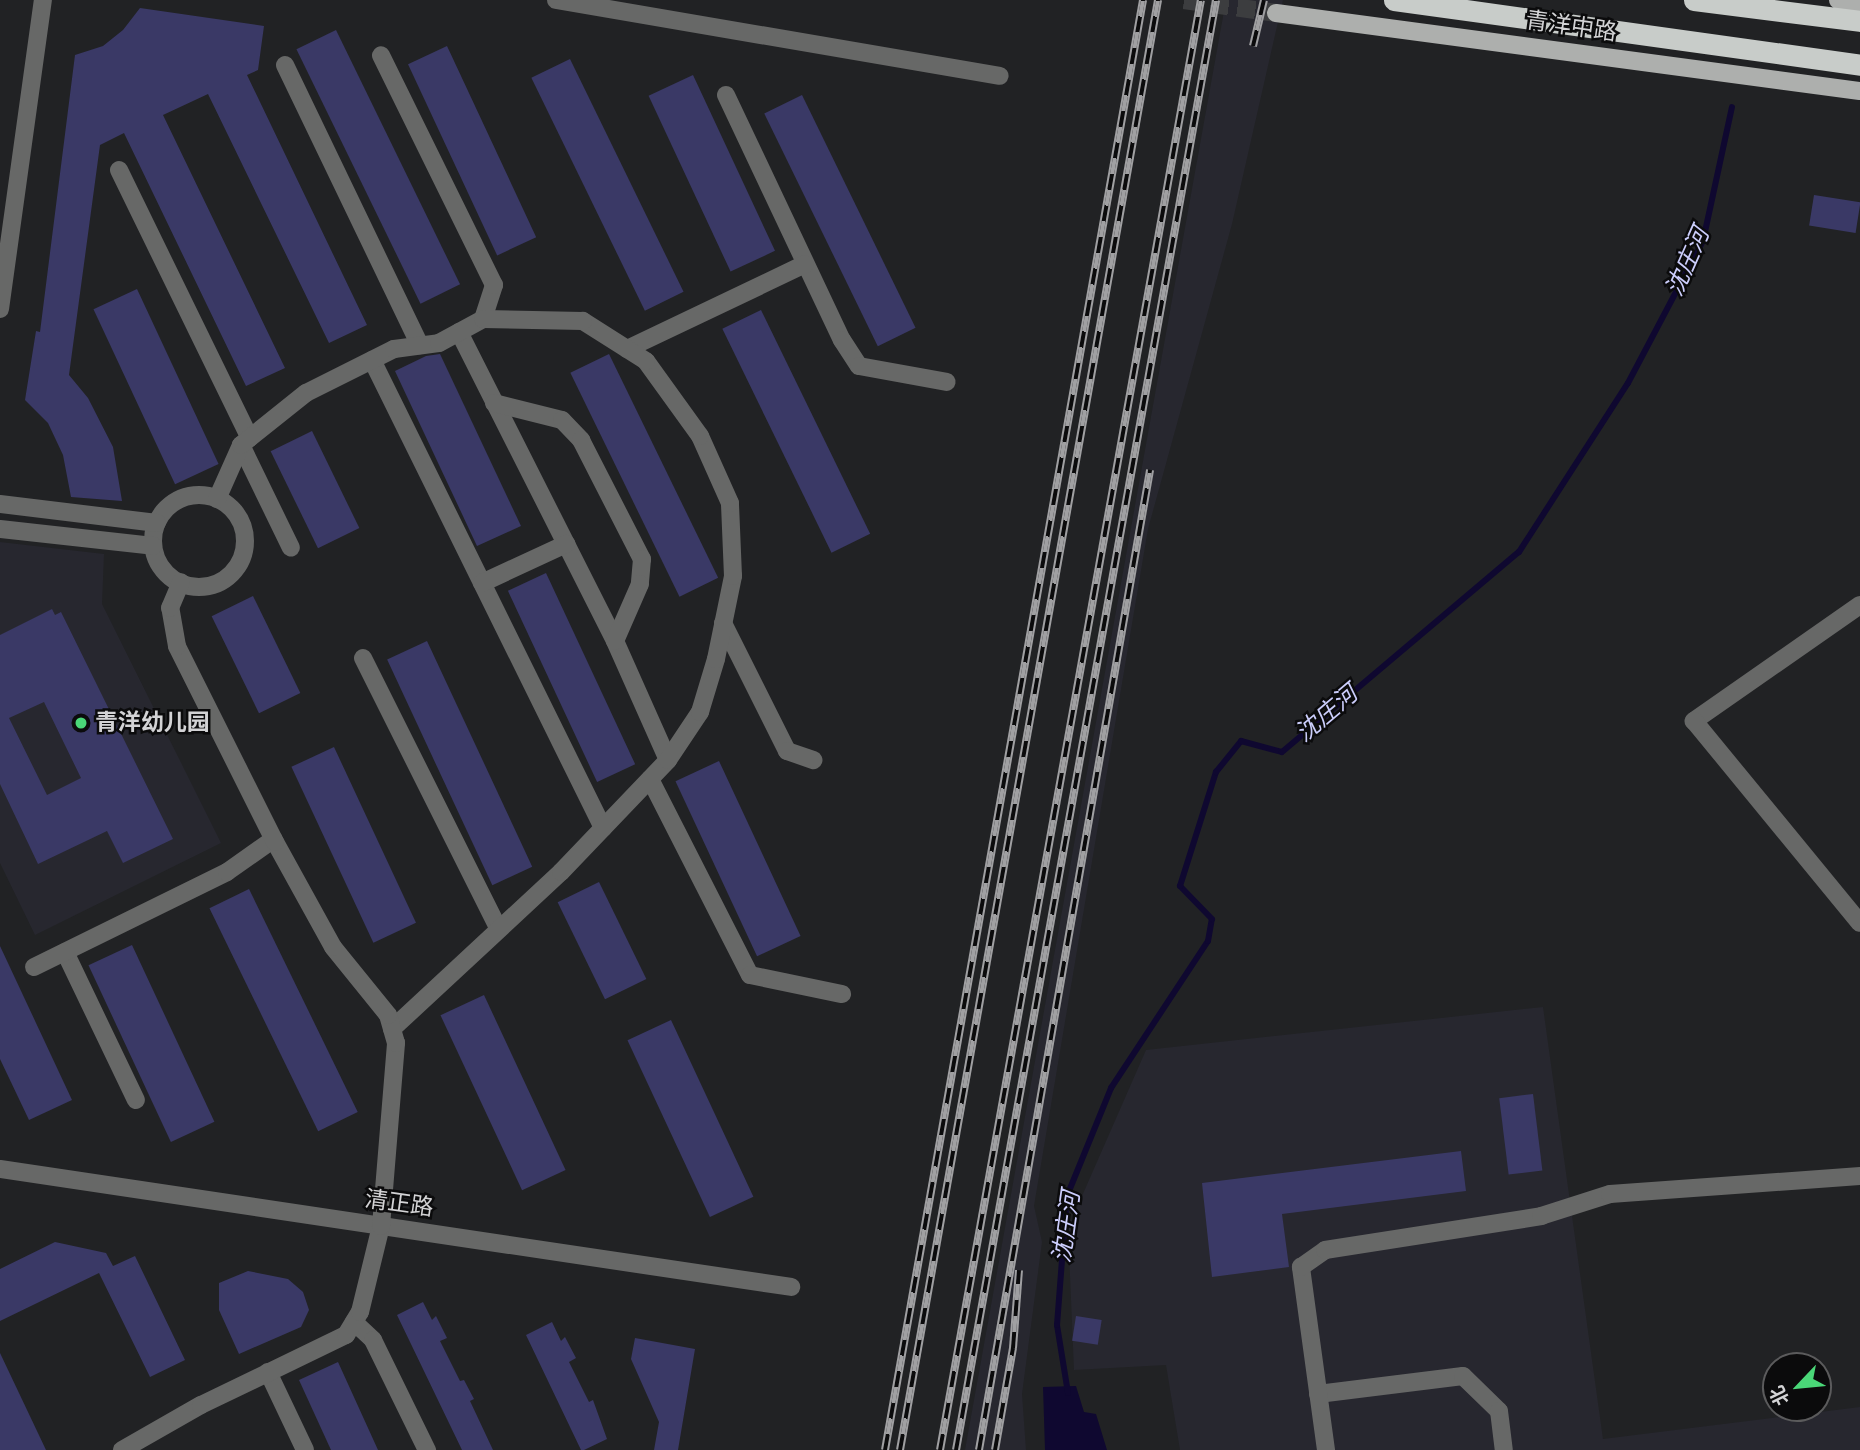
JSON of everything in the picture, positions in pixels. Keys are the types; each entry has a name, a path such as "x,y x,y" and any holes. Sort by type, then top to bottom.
{"highway":[{"path":"1394,0 1860,65"},
{"path":"1694,0 1860,21"}],"main road":[{"path":"1838,0 1860,3"},
{"name":"青洋中路","path":"1276,13 1860,91"}],"street":[{"path":"0,309 43,0"},
{"path":"556,0 1000,76"},
{"path":"381,55 494,285 483,319"},
{"path":"285,65 420,345"},
{"path":"726,95 842,341 859,366 947,382"},
{"path":"119,170 246,441 291,548"},
{"path":"627,349 805,264"},
{"path":"217,499 246,441 306,393 394,349 439,343 483,319 583,321 646,361 700,436 730,503 733,576 700,712 668,760 603,828 392,1029"},
{"path":"459,332 615,641 668,760"},
{"path":"372,360 603,828"},
{"path":"494,403 562,420 581,440 642,559 640,584 615,641"},
{"path":"202,495 217,499 231,508 240,521 244,536 243,552 233,571 216,583 202,587 181,582 163,570 153,546 157,523 172,503 186,496 202,495"},
{"path":"0,504 157,523"},
{"path":"0,529 153,546"},
{"path":"482,583 566,544"},
{"path":"122,1450 201,1405 346,1335 360,1312 381,1226 396,1043 388,1015 333,947 274,839 177,646 170,607 181,582"},
{"path":"1860,605 1694,721 1860,923"},
{"path":"723,624 788,751 813,760"},
{"path":"363,658 499,929"},
{"path":"650,779 750,975 842,994"},
{"path":"34,967 227,872 274,839"},
{"path":"65,952 136,1100"},
{"name":"清正路","path":"0,1169 791,1287"},
{"path":"1326,1450 1301,1267 1325,1250 1541,1216 1610,1194 1860,1176"},
{"path":"354,1322 373,1340 427,1450"},
{"path":"268,1372 305,1450"},
{"path":"1318,1394 1463,1376 1499,1410 1504,1450"}],"shaded area":[{"path":"1226,0 1283,0 1232,224 1148,529 1034,1206 1042,1242 1022,1394 1026,1450 965,1450"},
{"name":"青洋幼儿园","path":"0,542 104,554 102,604 221,843 35,935 0,863"},
{"path":"1543,1007 1603,1439 1762,1419 1762,1422 1832,1422 1832,1410 1860,1407 1860,1450 1180,1450 1166,1365 1074,1370 1068,1228 1146,1050"},
{"path":"1076,1386 1084,1412 1096,1414 1107,1450 1045,1450 1043,1387"}],"building":[{"path":"140,8 264,26 258,70 247,75 367,325 329,343 208,94 163,115 285,368 246,386 124,133 100,145 69,375 88,398 113,447 122,501 71,497 63,455 48,423 25,400 36,331 40,332 75,55 103,46 123,30"},
{"path":"336,30 460,284 421,304 296,49"},
{"path":"447,46 536,237 497,255 408,64"},
{"path":"570,59 684,292 645,311 531,78"},
{"path":"693,75 775,251 731,272 649,96"},
{"path":"802,95 916,328 878,346 764,113"},
{"path":"1814,195 1860,202 1856,233 1809,226"},
{"path":"137,289 219,464 175,484 93,309"},
{"path":"761,310 870,534 832,553 722,329"},
{"path":"440,354 521,526 477,546 395,371 426,356"},
{"path":"609,354 718,578 680,597 570,373"},
{"path":"312,431 359,528 318,548 271,451"},
{"path":"546,573 635,764 597,782 508,591"},
{"path":"253,596 300,693 259,713 212,616"},
{"path":"52,609 55,615 61,612 173,839 123,863 107,831 38,864 0,784 0,635","holes":["44,702 81,778 47,795 9,718"]},
{"path":"427,641 532,867 492,885 387,660"},
{"path":"334,747 416,923 373,943 291,767"},
{"path":"719,761 801,936 757,956 675,781"},
{"path":"599,882 646,979 605,999 558,902"},
{"path":"249,889 358,1112 318,1131 209,908"},
{"path":"132,945 214,1122 171,1142 88,965"},
{"path":"0,946 72,1100 29,1120 0,1059"},
{"path":"484,995 566,1170 522,1190 440,1015"},
{"path":"671,1020 753,1197 710,1217 627,1040"},
{"path":"1533,1094 1542,1170 1509,1175 1499,1098"},
{"path":"1461,1151 1466,1191 1282,1214 1289,1267 1212,1277 1202,1183"},
{"path":"55,1242 106,1253 113,1266 135,1256 185,1360 150,1377 99,1273 0,1321 0,1269"},
{"path":"248,1271 288,1279 303,1292 309,1310 301,1327 239,1354 219,1310 219,1283"},
{"path":"423,1302 432,1320 436,1316 447,1338 440,1341 460,1381 464,1380 474,1399 470,1401 493,1450 462,1450 397,1315"},
{"path":"1076,1316 1102,1320 1098,1345 1072,1341"},
{"path":"552,1322 561,1341 565,1337 576,1358 569,1362 589,1402 593,1400 607,1439 584,1450 581,1450 526,1335"},
{"path":"635,1338 695,1349 678,1450 654,1450 659,1422 631,1359"},
{"path":"0,1353 46,1450 0,1450"},
{"path":"338,1362 378,1450 331,1450 299,1380"}],"waterway":[{"name":"沈庄河","path":"1068,1393 1057,1325 1067,1196 1111,1088 1208,941 1212,919 1180,886 1216,772 1241,741 1282,752 1519,552 1628,383 1703,241 1732,107"}],"tunnel":[{"path":"1184,0 1276,13"}],"railway":[{"path":"885,1450 1143,0"},
{"path":"900,1450 1158,0"},
{"path":"940,1450 1201,0"},
{"path":"956,1450 1216,0"},
{"path":"1253,46 1264,0"},
{"path":"979,1450 1150,470"},
{"path":"995,1450 1013,1348 1019,1270"}],"place":[{"name":"青洋幼儿园","path":"81,723"}]}
